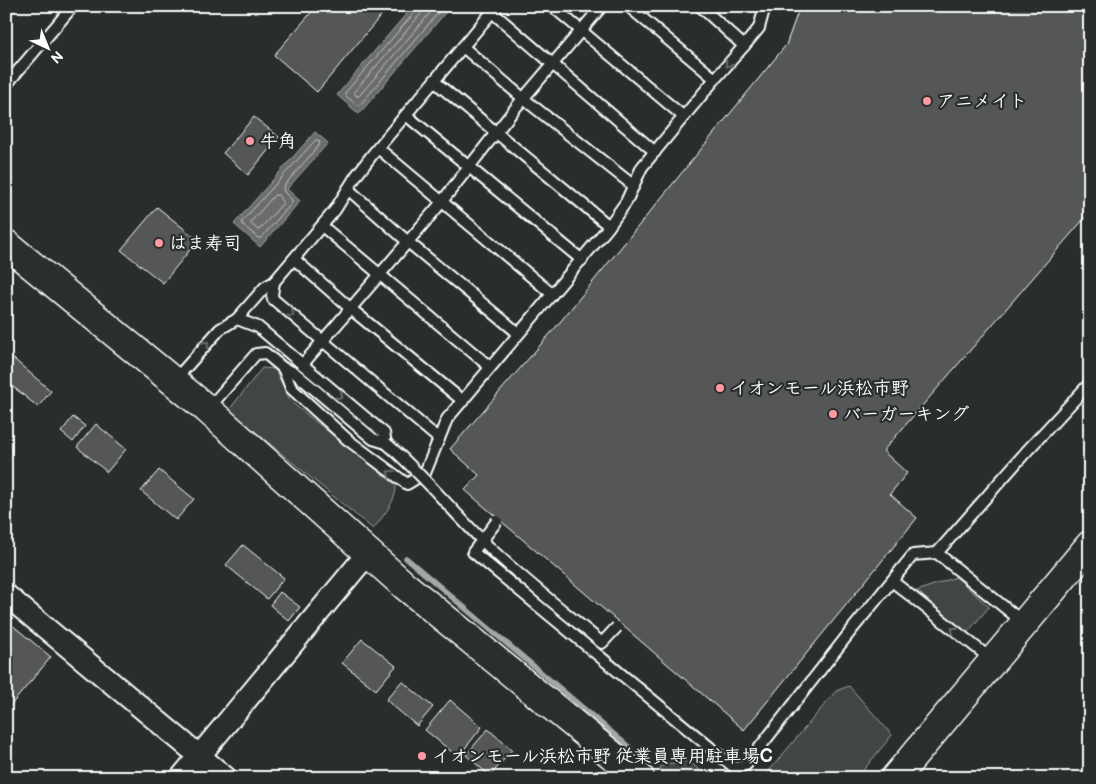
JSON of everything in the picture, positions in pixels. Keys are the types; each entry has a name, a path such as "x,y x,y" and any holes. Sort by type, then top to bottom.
{"street":[{"path":"6,244 207,409 404,585 640,778"},
{"path":"895,778 1090,545"},
{"path":"181,778 368,553"},
{"path":"6,595 226,778"}],"lane":[{"path":"6,10 9,6"},
{"path":"6,85 73,6"},
{"path":"552,6 684,117"},
{"path":"303,364 408,242 602,6"},
{"path":"628,6 715,79"},
{"path":"700,6 744,46"},
{"path":"283,368 291,388 348,440 387,471 407,484 425,474 447,419 518,333 582,260 620,212 642,167 756,33 765,6"},
{"path":"174,381 220,329 237,319 265,287 274,282 294,259 335,210 356,176 378,148 494,9 553,64 655,152"},
{"path":"462,47 634,186"},
{"path":"434,81 609,226"},
{"path":"406,115 582,260"},
{"path":"378,148 552,294"},
{"path":"348,189 408,242 518,333"},
{"path":"322,226 490,367"},
{"path":"294,259 462,400"},
{"path":"274,282 273,299 439,439"},
{"path":"237,319 258,327 303,364 384,433 386,442"},
{"path":"207,409 256,354 265,353 283,368 295,373 374,439 386,442 406,460 492,550 602,643 617,627"},
{"path":"937,553 1090,383"},
{"path":"497,521 473,552 735,768 746,764 913,555 937,553 1024,623"},
{"path":"892,581 992,660"}],"shaded area":[{"path":"262,368 275,369 291,402 396,485 392,503 373,529 229,410"},
{"path":"956,577 989,607 967,633 917,591"},
{"path":"849,686 892,735 857,778 763,778 836,691"},
{"path":"688,761 710,778 669,778 660,767 666,764"}],"water":[{"path":"413,6 451,6 359,114 337,95"},
{"path":"315,132 328,143 287,189 300,201 260,247 234,224"}],"building":[{"path":"317,6 389,6 317,92 274,55"},
{"name":"イオンモール浜松市野","path":"800,6 1090,6 1090,212 883,451 907,473 890,494 917,518 744,730 465,490 479,475 450,449 556,327 786,45"},
{"path":"254,117 279,137 248,175 223,153"},
{"path":"157,207 198,240 163,283 121,250"},
{"path":"9,355 51,391 38,407 6,381 6,358"},
{"path":"73,417 85,426 73,442 61,432"},
{"path":"96,424 126,449 107,472 77,447"},
{"path":"159,470 194,499 176,520 141,491"},
{"path":"243,545 284,578 267,599 226,565"},
{"path":"280,592 300,607 289,621 270,605"},
{"path":"6,620 51,657 6,711"},
{"path":"362,639 396,666 376,690 342,663"},
{"path":"402,681 433,707 417,726 386,700"},
{"path":"450,700 482,727 458,757 425,730"},
{"path":"488,729 512,750 490,776 466,755"}],"waterway":[{"path":"406,558 630,748"}],"place":[{"name":"アニメイト","path":"927,101"},
{"name":"牛角","path":"250,141"},
{"name":"はま寿司","path":"159,243"},
{"name":"イオンモール浜松市野","path":"720,388"},
{"name":"バーガーキング","path":"833,414"},
{"name":"イオンモール浜松市野 従業員専用駐車場C","path":"422,756"}]}
